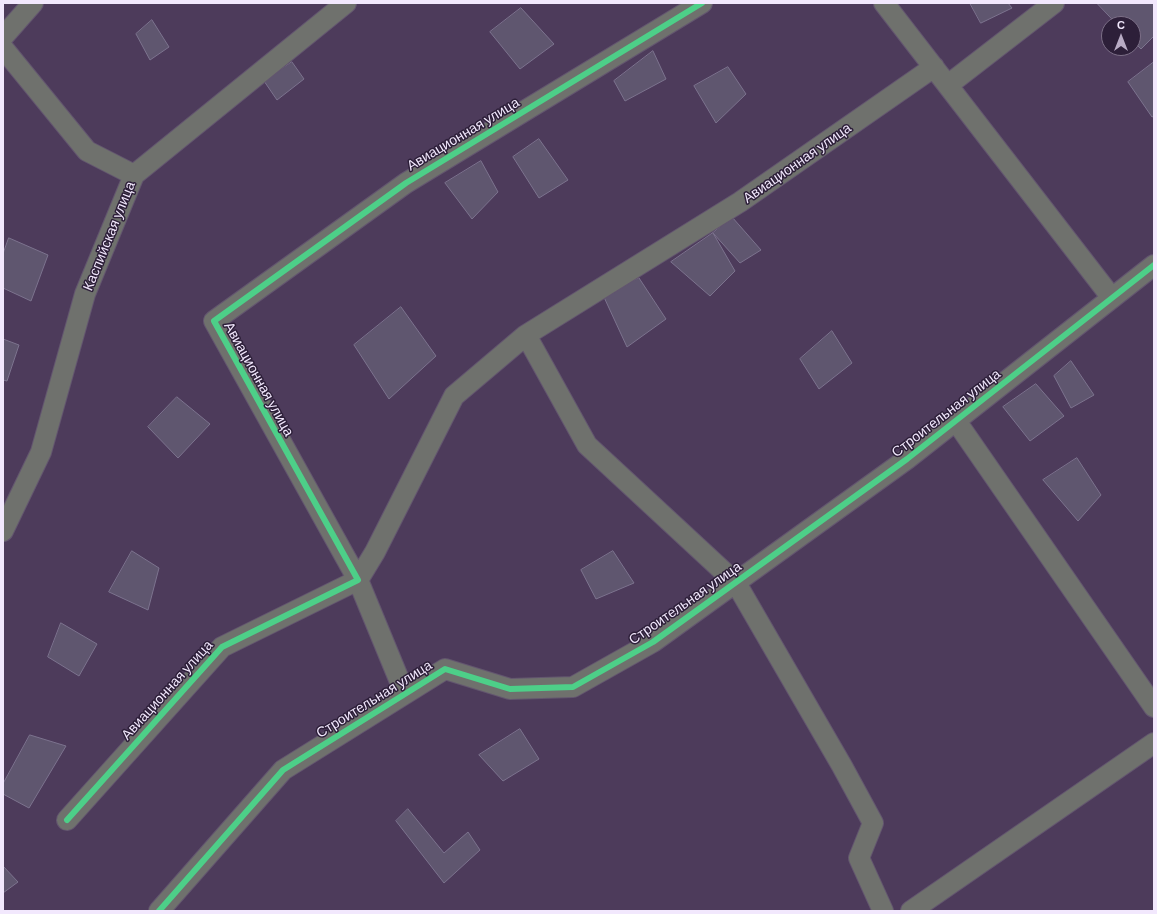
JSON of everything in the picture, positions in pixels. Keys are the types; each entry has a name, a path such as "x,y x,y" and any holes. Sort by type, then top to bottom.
{"street":[{"path":"3,37 32,3"},
{"name":"Каспийская улица","path":"3,531 41,452 85,294 134,175 346,3"},
{"name":"Авиационная улица","path":"358,580 214,322 406,182 702,3"},
{"path":"884,3 1112,298"},
{"path":"948,86 1054,3"},
{"path":"3,48 87,151 134,175"},
{"name":"Авиационная улица","path":"67,820 222,647 358,580 375,552 454,396 526,335 740,202 934,67"},
{"name":"Строительная улица","path":"159,911 283,770 445,669 510,689 573,687 653,642 907,459 1154,265"},
{"path":"526,335 587,445 736,583 842,766 873,823 858,858 883,911"},
{"path":"956,421 1154,707"},
{"path":"358,580 405,694"},
{"path":"911,911 1154,743"}],"building":[{"path":"970,3 1008,3 1012,8 981,23"},
{"path":"1097,3 1154,3 1154,36 1141,49 1141,16 1109,16"},
{"path":"521,8 554,44 520,69 490,32"},
{"path":"152,20 169,47 150,60 136,34"},
{"path":"653,51 666,79 625,101 614,81"},
{"path":"292,62 304,79 277,100 264,81"},
{"path":"1154,62 1154,116 1152,117 1128,82"},
{"path":"728,67 746,94 716,123 694,86"},
{"path":"539,139 568,180 539,198 513,157"},
{"path":"481,161 498,192 472,219 445,183"},
{"path":"732,217 761,250 740,263 713,233"},
{"path":"713,233 735,271 710,296 671,262"},
{"path":"9,238 48,255 31,301 3,288 3,254"},
{"path":"639,278 666,319 627,347 603,295"},
{"path":"401,307 436,356 389,399 354,345"},
{"path":"832,331 852,363 819,389 800,359"},
{"path":"3,339 19,345 7,381 3,380"},
{"path":"1071,361 1094,395 1071,408 1054,376"},
{"path":"1036,384 1064,416 1030,441 1003,407"},
{"path":"177,397 210,424 178,458 148,427"},
{"path":"1077,458 1101,495 1078,521 1043,480"},
{"path":"132,551 159,568 148,610 109,592"},
{"path":"613,551 634,583 596,599 581,570"},
{"path":"61,623 97,644 79,676 48,657"},
{"path":"520,729 539,759 503,781 479,755"},
{"path":"30,735 66,746 29,808 3,794 3,784"},
{"path":"408,809 444,853 468,832 480,850 444,883 396,821"},
{"path":"3,866 18,882 3,893"}],"cycle path":[{"path":"67,820 222,647 358,580 214,321 406,183 702,3"},
{"path":"159,911 283,770 445,669 510,689 573,687 653,642 907,459 1154,265"}]}
